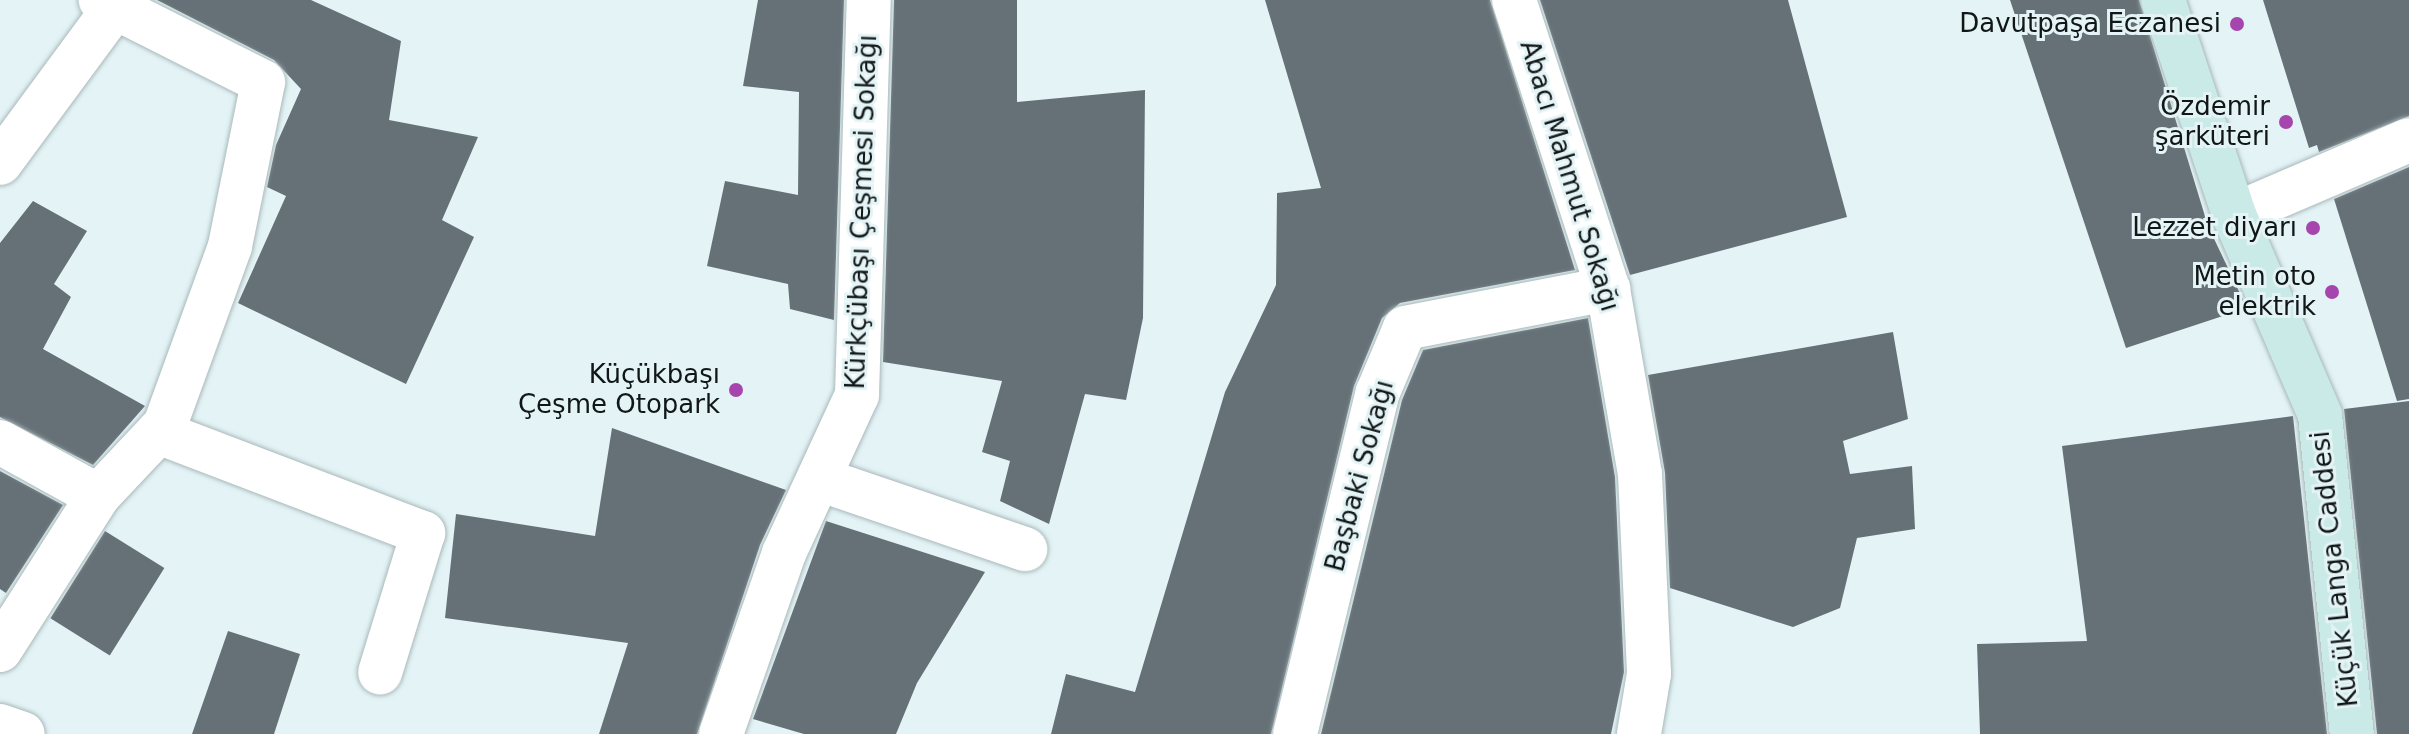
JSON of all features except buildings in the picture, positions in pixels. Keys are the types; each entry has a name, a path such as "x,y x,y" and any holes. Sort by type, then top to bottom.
{"street":[{"name":"Kürkçübaşı Çeşmesi Sokağı","path":"721,734 784,553 857,395 869,0"},
{"name":"Abacı Mahmut Sokağı","path":"1514,0 1608,289 1640,474 1649,674 1639,734"},
{"name":"Küçük Langa Caddesi","path":"2163,0 2234,215 2320,415 2352,734"},
{"path":"0,163 107,5 263,82 230,246 158,432 98,496 0,650"},
{"path":"2234,215 2409,140"},
{"name":"Başbaki Sokağı","path":"1295,734 1378,392 1405,328 1608,289"},
{"path":"158,432 423,533 380,673"},
{"path":"0,442 98,496"},
{"path":"819,479 1025,549"},
{"path":"0,726 23,734"}],"place":[{"name":"Davutpaşa Eczanesi","path":"2237,24"},
{"name":"Özdemir şarküteri","path":"2286,122"},
{"name":"Lezzet diyarı","path":"2313,228"},
{"name":"Metin oto elektrik","path":"2332,292"},
{"name":"Küçükbaşı Çeşme Otopark","path":"736,390"}]}
